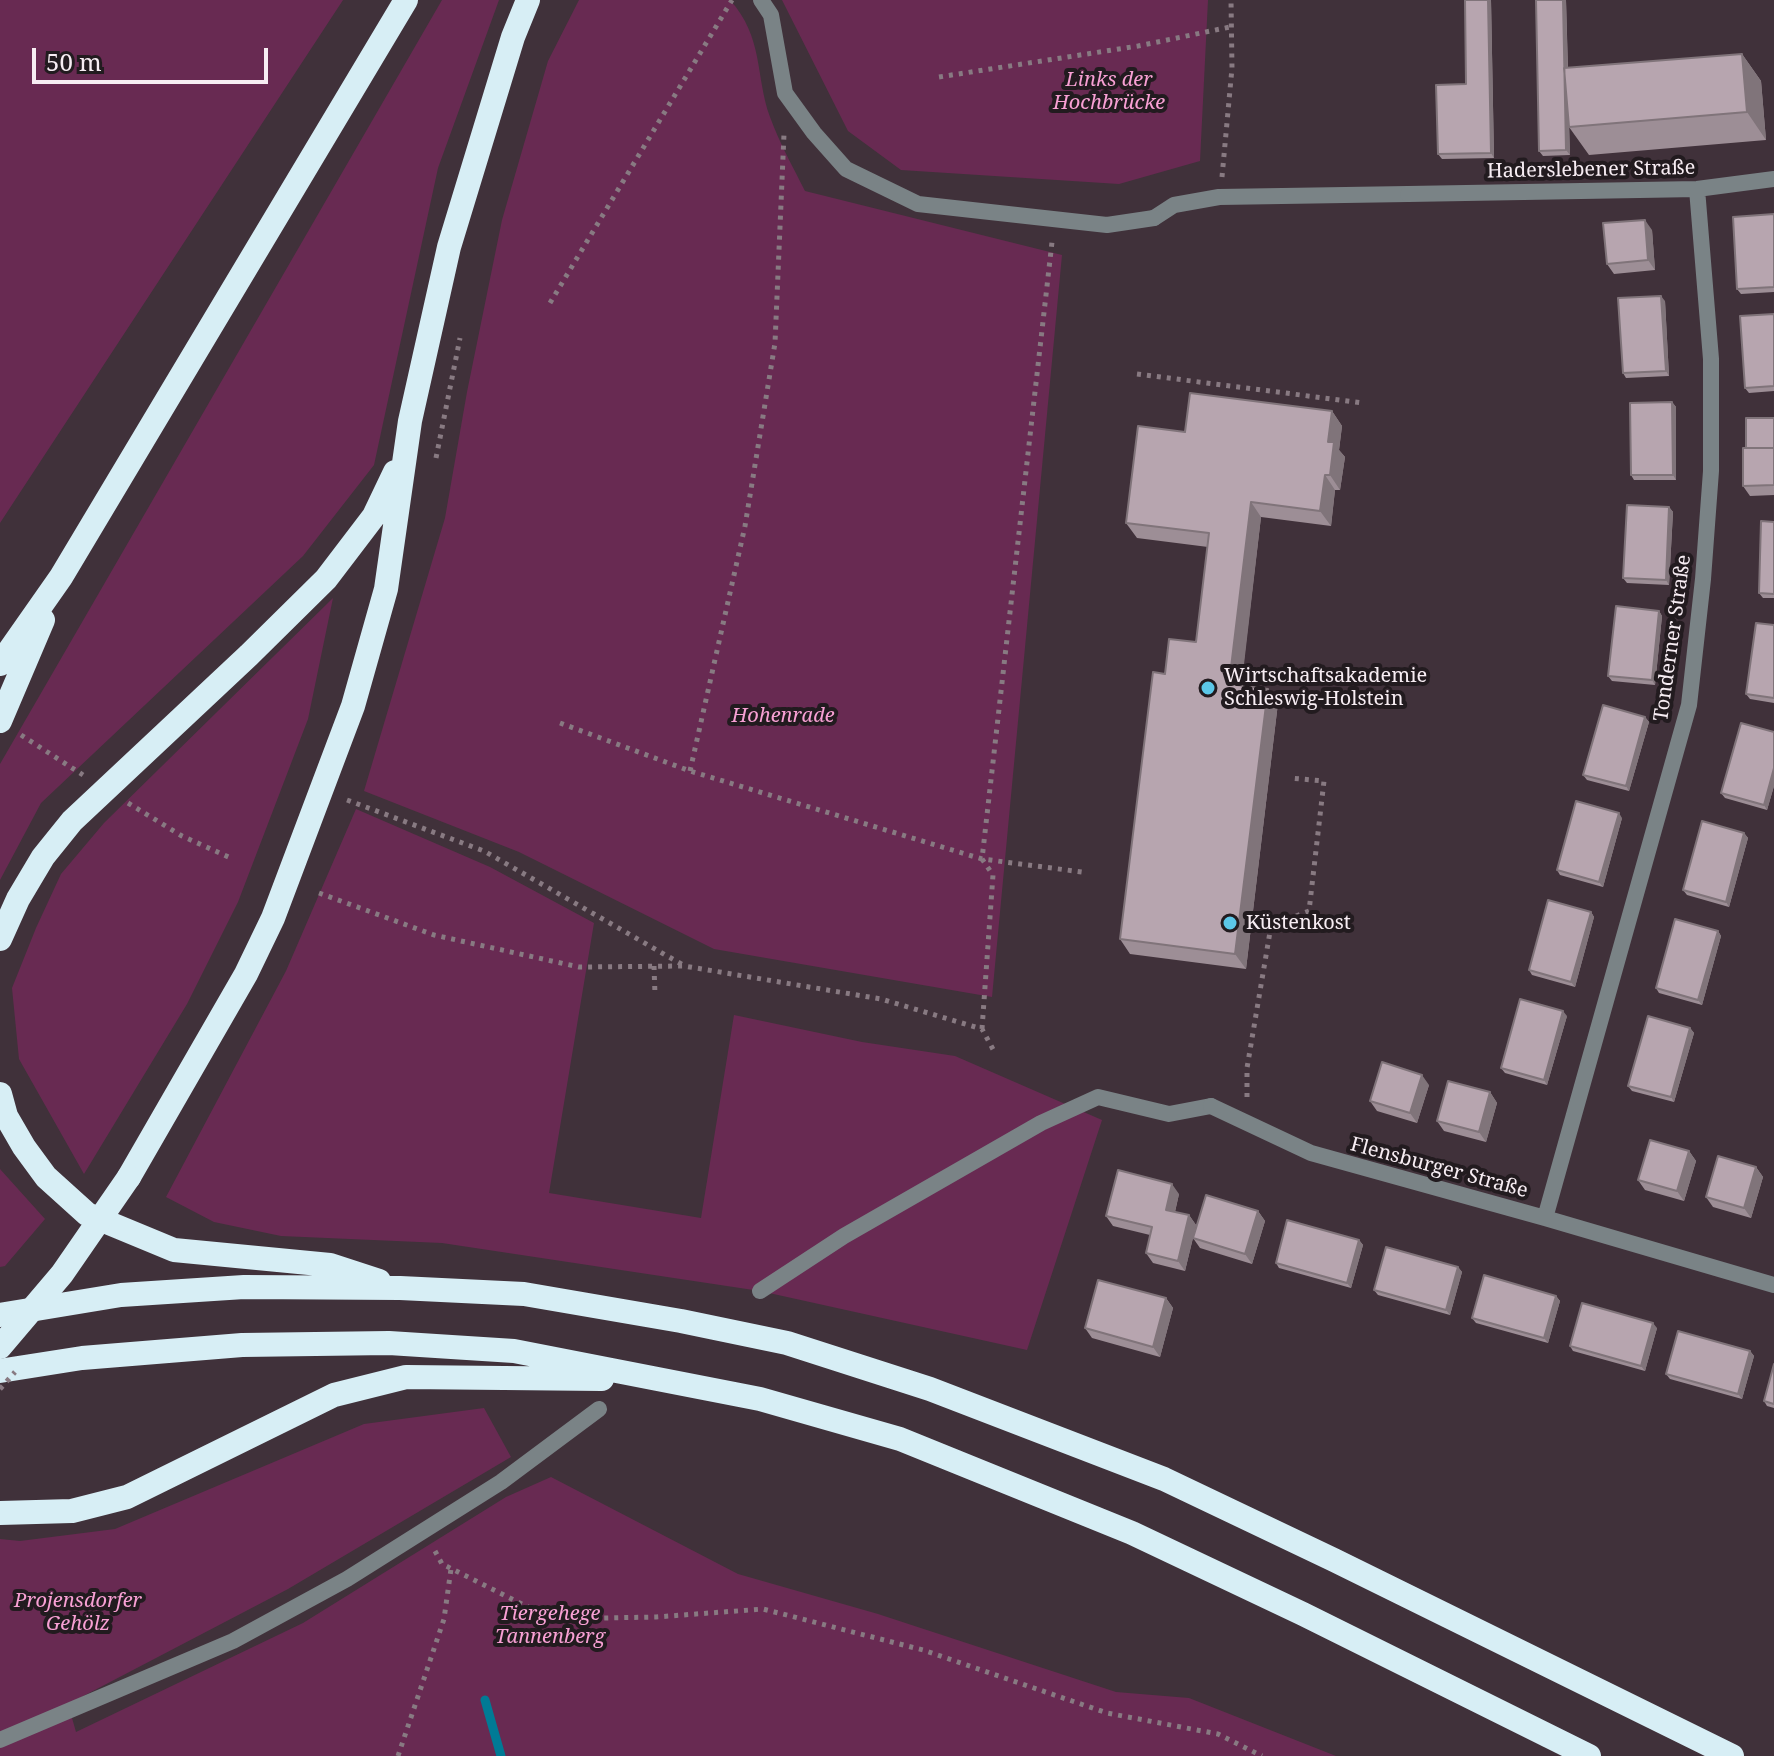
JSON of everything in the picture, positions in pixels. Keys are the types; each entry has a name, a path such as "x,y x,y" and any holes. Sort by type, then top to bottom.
{"highway":[{"path":"0,664 61,577 406,0"},
{"path":"0,1347 62,1274 129,1177 246,974 273,918 348,719 386,589 405,451 449,247 513,37 528,0"},
{"path":"0,939 30,878 72,821 326,579 374,516 405,451"},
{"path":"10,728 61,577"},
{"path":"0,1094 6,1116 24,1147 46,1177 87,1214 174,1250 330,1265 400,1288"},
{"path":"0,1315 121,1295 244,1287 400,1288 524,1294 787,1343 930,1389 1164,1479 1732,1756"},
{"path":"0,1371 82,1358 242,1345 389,1343 514,1351 760,1399 915,1444 1132,1533 1589,1756"},
{"path":"0,1513 72,1511 127,1497 334,1395 406,1377 669,1380"}],"street":[{"path":"761,0 771,15 785,93"},
{"name":"Haderslebener Straße","path":"785,93 814,133 846,169 918,204 1107,225 1154,218 1174,205 1219,197 1697,189 1774,179"},
{"name":"Tonderner Straße","path":"1545,1218 1689,705 1711,471 1711,359 1697,189"},
{"name":"Flensburger Straße","path":"760,1291 857,1229 1041,1123 1098,1097 1169,1114 1211,1106 1311,1153 1774,1285"},
{"path":"0,1740 233,1641 347,1579 501,1482 599,1409"}],"path":[{"path":"550,303 732,0"},
{"path":"1219,197 1229,123 1231,0"},
{"path":"939,77 1138,46 1230,27"},
{"path":"690,771 745,526 775,343 785,93"},
{"path":"995,1053 982,1029 993,875 982,859 1055,219"},
{"path":"433,473 461,332"},
{"path":"1137,374 1363,403"},
{"path":"560,723 690,771 982,859 1082,872"},
{"path":"10,728 85,776"},
{"path":"1246,1123 1247,1068 1271,926 1309,911 1324,781 1290,778"},
{"path":"351,785 347,800 484,851 684,966"},
{"path":"123,800 182,836 233,859"},
{"path":"319,893 434,935 579,967 684,966 881,999 982,1029"},
{"path":"654,966 655,995"},
{"path":"425,1530 442,1564 552,1619 656,1617 763,1609 923,1650 1107,1713 1218,1734 1262,1756"},
{"path":"398,1756 444,1619 451,1569"}],"green space":[{"path":"0,0 343,0 0,523"},
{"path":"442,0 499,0 438,168 374,465 303,556 41,803 0,880 0,764"},
{"name":"Hohenrade","path":"579,0 730,0 741,14 754,43 770,117 805,191 1062,255 992,997 714,949 519,852 364,791 445,518 502,220 548,61"},
{"name":"Links der Hochbrücke","path":"782,0 1208,0 1200,161 1119,184 901,170 848,131"},
{"path":"333,598 308,719 238,902 187,1004 84,1174 19,1059 12,988 36,928 61,874 104,823"},
{"path":"356,809 490,867 594,923 549,1193 701,1218 734,1015 862,1042 955,1056 1102,1120 1027,1350 760,1291 442,1243 281,1236 214,1222 166,1197 286,971"},
{"path":"0,1169 45,1219 5,1266 0,1267"},
{"name":"Tiergehege Tannenberg","path":"484,1408 511,1457 288,1589 68,1704 76,1732 303,1623 506,1497 551,1477 738,1574 878,1614 1116,1692 1189,1698 1336,1756 0,1756 0,1539 20,1541 115,1529 364,1424"}],"building":[{"path":"1465,0 1488,0 1491,153 1438,154 1436,85 1466,84"},
{"path":"1536,0 1563,0 1566,150 1539,151"},
{"path":"1742,54 1747,112 1569,127 1564,68"},
{"path":"1774,214 1774,287 1737,289 1733,217"},
{"path":"1645,220 1648,260 1607,264 1603,223"},
{"path":"1661,296 1666,371 1623,373 1618,298"},
{"path":"1774,314 1774,386 1745,388 1740,316"},
{"name":"Wirtschaftsakademie Schleswig-Holstein","path":"1190,393 1332,411 1328,442 1334,442 1330,475 1325,475 1320,511 1251,502 1229,684 1268,689 1235,954 1120,939 1153,672 1165,674 1169,639 1196,642 1209,533 1126,523 1138,426 1185,432"},
{"path":"1672,402 1673,475 1631,475 1630,403"},
{"path":"1746,418 1774,418 1774,448 1746,448"},
{"path":"1743,448 1774,448 1774,485 1743,486"},
{"path":"1627,505 1669,507 1666,580 1623,578"},
{"path":"1761,521 1774,522 1774,594 1759,593"},
{"path":"1616,606 1659,611 1652,680 1608,676"},
{"path":"1756,623 1774,625 1774,698 1746,694"},
{"path":"1603,705 1645,717 1626,786 1583,775"},
{"path":"1741,723 1774,732 1774,768 1764,805 1721,793"},
{"path":"1576,801 1619,813 1599,882 1557,870"},
{"path":"1702,821 1744,833 1726,902 1683,890"},
{"path":"1548,900 1591,912 1571,982 1529,970"},
{"path":"1675,919 1718,931 1698,1000 1656,988"},
{"path":"1520,999 1563,1011 1544,1080 1501,1068"},
{"path":"1648,1016 1690,1028 1671,1097 1628,1086"},
{"path":"1382,1062 1422,1075 1410,1113 1370,1101"},
{"path":"1448,1081 1490,1092 1479,1132 1437,1121"},
{"path":"1650,1140 1689,1151 1677,1191 1638,1180"},
{"path":"1718,1156 1756,1167 1744,1208 1706,1197"},
{"path":"1118,1170 1172,1184 1166,1210 1189,1215 1178,1261 1146,1253 1152,1227 1106,1216"},
{"path":"1206,1195 1258,1211 1245,1254 1193,1238"},
{"path":"1287,1220 1359,1240 1347,1283 1276,1263"},
{"path":"1386,1247 1458,1267 1446,1310 1374,1290"},
{"path":"1484,1275 1556,1296 1544,1338 1472,1318"},
{"path":"1098,1280 1166,1298 1153,1347 1085,1328"},
{"path":"1582,1303 1653,1323 1641,1366 1570,1346"},
{"path":"1678,1331 1750,1351 1738,1394 1666,1374"},
{"path":"1774,1364 1774,1404 1764,1401"}],"waterway":[{"path":"485,1700 501,1756"}],"place":[{"name":"Wirtschaftsakademie Schleswig-Holstein","path":"1208,688"},
{"name":"Küstenkost","path":"1230,923"}],"park label":[{"name":"Projensdorfer Gehölz","path":"78,1612"}]}
